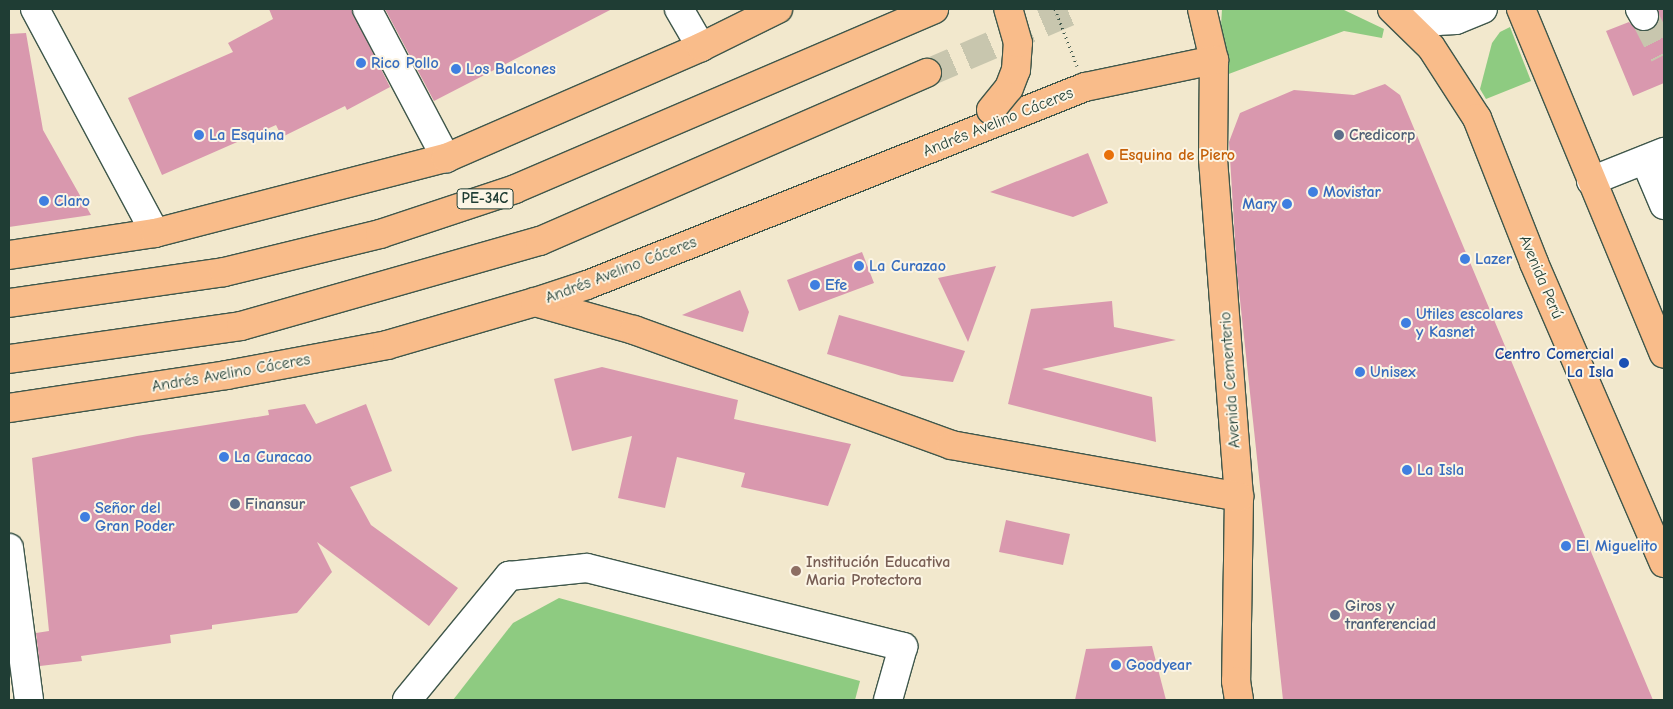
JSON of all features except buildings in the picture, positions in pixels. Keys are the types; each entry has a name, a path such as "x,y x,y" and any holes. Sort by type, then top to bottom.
{"main road":[{"path":"9,255 155,233 446,158 701,47 778,9"},
{"name":"PE-34C","path":"9,303 224,272 380,234 515,189 934,9"},
{"path":"959,139 991,110 1009,88 1016,70 1018,43 1008,9"},
{"name":"Avenida Cementerio","path":"1202,9 1214,60 1213,159 1239,497 1236,681 1239,700"},
{"name":"Avenida Perú","path":"1392,9 1431,47 1477,118 1534,263 1664,563"},
{"path":"1521,9 1591,181 1662,341"},
{"name":"Andrés Avelino Cáceres","path":"9,408 227,375 387,345 587,285 959,139 1085,87 1214,60"},
{"path":"9,360 241,326 540,241 927,73"},
{"path":"535,302 634,330 951,445 1239,497"}],"street":[{"path":"35,9 155,233"},
{"path":"367,9 446,158"},
{"path":"679,9 701,47"},
{"path":"1398,9 1436,21 1456,20 1483,9"},
{"path":"1591,181 1655,156 1664,205"},
{"path":"9,548 29,700"},
{"path":"408,700 509,576 588,568 903,647 888,700"}],"path":[{"path":"1055,9 1077,66"}],"green space":[{"path":"1222,9 1342,9 1384,29 1382,38 1344,31 1218,78"},
{"path":"1510,27 1531,81 1486,99 1480,89 1492,43 1500,32"},
{"path":"559,598 860,681 855,700 453,700 513,623"}],"tunnel":[{"path":"927,73 1076,9"},
{"path":"1644,16 1664,55"}],"place":[{"name":"Rico Pollo","path":"361,63"},
{"name":"Los Balcones","path":"456,69"},
{"name":"La Esquina","path":"199,135"},
{"name":"Credicorp","path":"1339,135"},
{"name":"Esquina de Piero","path":"1109,155"},
{"name":"Movistar","path":"1313,192"},
{"name":"Claro","path":"44,201"},
{"name":"Mary","path":"1287,204"},
{"name":"Lazer","path":"1465,259"},
{"name":"La Curazao","path":"859,266"},
{"name":"Efe","path":"815,285"},
{"name":"Utiles escolares y Kasnet","path":"1406,323"},
{"name":"Centro Comercial La Isla","path":"1624,363"},
{"name":"Unisex","path":"1360,372"},
{"name":"La Curacao","path":"224,457"},
{"name":"La Isla","path":"1407,470"},
{"name":"Finansur","path":"235,504"},
{"name":"Señor del Gran Poder","path":"85,517"},
{"name":"El Miguelito","path":"1566,546"},
{"name":"Institución Educativa Maria Protectora","path":"796,571"},
{"name":"Giros y tranferenciad","path":"1335,615"},
{"name":"Goodyear","path":"1116,665"}]}
